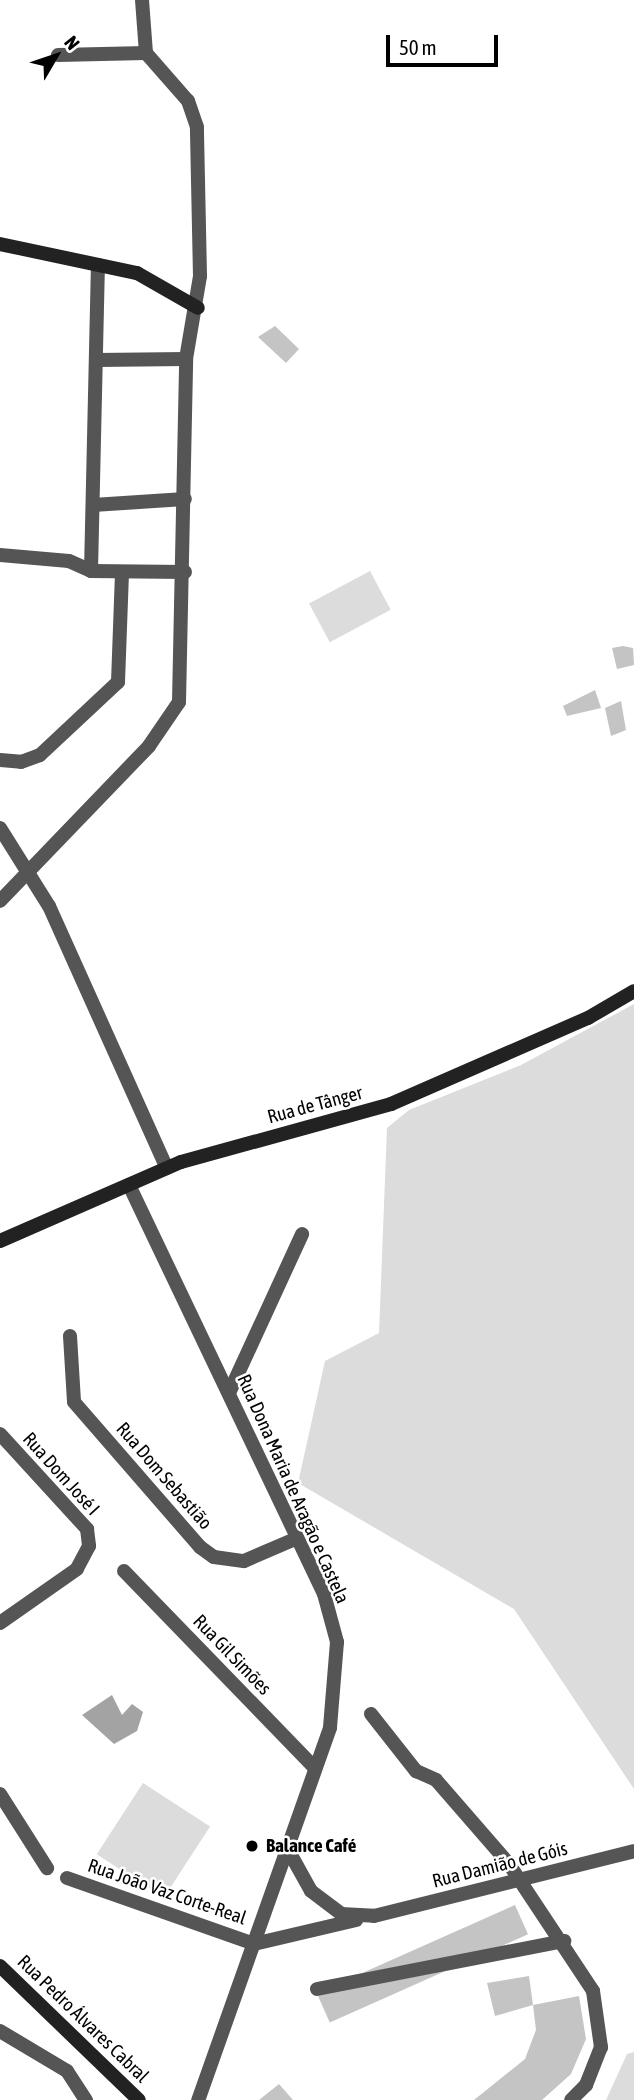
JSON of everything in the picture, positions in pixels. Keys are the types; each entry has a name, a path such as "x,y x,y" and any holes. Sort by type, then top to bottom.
{"street":[{"path":"0,901 175,710 182,681 186,359 198,308 195,112 146,53 142,0"},
{"path":"58,55 146,53"},
{"path":"0,244 137,273 198,308"},
{"path":"91,571 98,265"},
{"path":"96,360 186,359"},
{"path":"93,505 185,499"},
{"path":"0,555 69,561 91,571 185,572"},
{"path":"0,760 21,762 40,755 118,682 122,573"},
{"path":"0,828 30,871 167,1168"},
{"name":"Rua de Tânger","path":"0,1241 167,1168 391,1104 588,1018 634,991"},
{"name":"Rua Dona Maria de Aragão e Castela","path":"129,1185 229,1393 295,1539 324,1594 337,1642 339,1684 200,2099"},
{"path":"229,1393 302,1234"},
{"name":"Rua Dom Sebastião","path":"70,1336 74,1402 200,1547 214,1557 244,1561 295,1539"},
{"name":"Rua Dom José I","path":"0,1434 87,1529 89,1546 77,1569 0,1623"},
{"name":"Rua Gil Simões","path":"124,1571 313,1766"},
{"path":"371,1714 416,1771 436,1780 500,1853 516,1882 564,1941 593,1991 601,2047 586,2085 571,2100"},
{"path":"0,1794 47,1868"},
{"name":"Rua Damião de Góis","path":"286,1846 311,1891 341,1914 374,1916"},
{"name":"Rua Damião de Góis","path":"254,1944 634,1851"},
{"name":"Rua João Vaz Corte-Real","path":"67,1878 254,1944"},
{"path":"317,1989 564,1941"},
{"name":"Rua Pedro Álvares Cabral","path":"0,1966 139,2100"},
{"path":"0,2031 67,2071 86,2100"}],"shaded area":[{"path":"370,571 391,610 330,642 309,603"},
{"path":"634,1004 634,1789 514,1609 298,1483 325,1361 379,1333 387,1128 409,1110 521,1065"},
{"path":"112,1695 122,1715 132,1704 143,1712 137,1731 114,1744 82,1715"},
{"path":"143,1783 210,1827 164,1898 97,1854"},
{"path":"634,2052 634,2100 606,2100 627,2054"}],"building":[{"path":"275,326 299,349 286,363 258,337"},
{"path":"612,648 633,648 634,665 617,669"},
{"path":"595,690 601,708 567,716 563,706"},
{"path":"621,701 626,730 611,736 605,708"},
{"path":"515,1905 528,1934 330,2022 317,1993"},
{"path":"529,1976 533,2005 495,2016 487,1983"},
{"path":"579,1996 586,2039 571,2074 542,2100 474,2100 525,2059 536,2030 533,2005"},
{"path":"279,2084 293,2100 259,2100"}],"place":[{"name":"Balance Café","path":"252,1846"}]}
